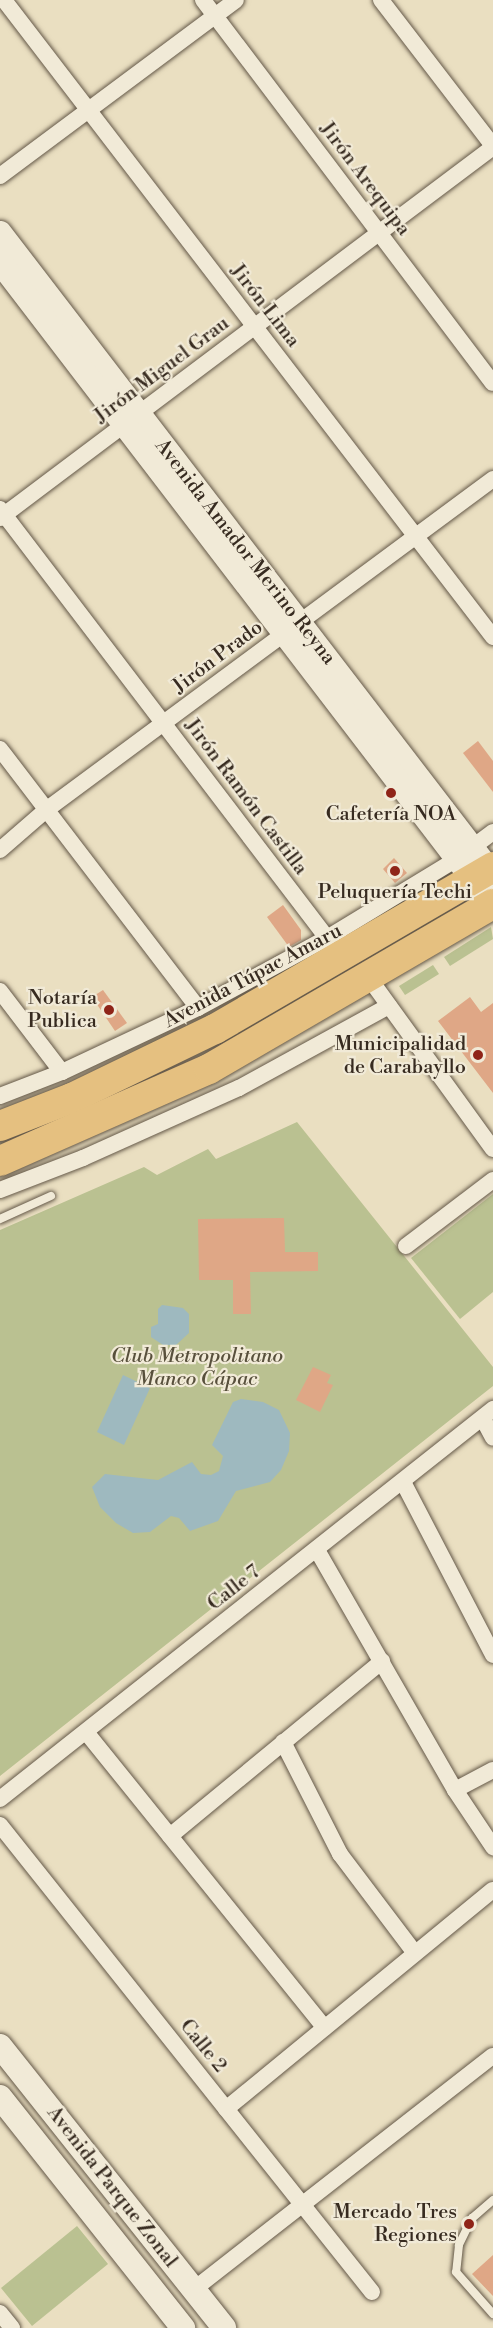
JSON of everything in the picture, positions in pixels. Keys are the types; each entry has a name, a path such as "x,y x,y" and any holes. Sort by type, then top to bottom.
{"highway":[{"name":"Avenida Túpac Amaru","path":"0,1126 72,1098 205,1034 480,867"},
{"path":"0,1161 167,1091 369,978 493,904"}],"street":[{"name":"Jirón Lima","path":"4,0 493,637"},
{"name":"Jirón Arequipa","path":"204,0 493,383"},
{"path":"0,176 236,0"},
{"path":"381,0 493,147"},
{"name":"Jirón Miguel Grau","path":"2,514 493,147"},
{"name":"Avenida Amador Merino Reyna","path":"0,233 132,419 292,628 480,867 493,904"},
{"name":"Avenida Amador Merino Reyna","path":"0,262 132,419"},
{"name":"Jirón Prado","path":"0,850 46,810 493,479"},
{"name":"Jirón Ramón Castilla","path":"2,514 327,938"},
{"path":"0,749 198,1008"},
{"name":"Avenida Túpac Amaru","path":"0,1096 62,1072 198,1008 327,938 480,867 493,832"},
{"path":"369,978 493,1149"},
{"path":"0,991 62,1072"},
{"path":"0,1190 83,1158 239,1088 389,1006"},
{"path":"406,1246 493,1180"},
{"path":"488,1414 493,1438"},
{"name":"Calle 7","path":"0,1799 488,1414"},
{"path":"403,1482 493,1655"},
{"path":"317,1550 455,1790 493,1846"},
{"path":"170,1836 382,1661"},
{"path":"86,1732 325,2028"},
{"path":"283,1742 340,1854 414,1952"},
{"path":"455,1790 493,1770"},
{"name":"Calle 2","path":"0,1826 372,2292"},
{"path":"226,2109 414,1952 493,1890"},
{"name":"Avenida Parque Zonal","path":"0,2046 194,2290 217,2326"},
{"path":"194,2290 493,2056"},
{"name":"Avenida Parque Zonal","path":"0,2097 183,2328"}],"lane":[{"path":"0,1219 51,1196"},
{"path":"493,2200 472,2217 459,2244 456,2272 493,2314"}],"green space":[{"path":"491,927 493,939 450,966 444,957"},
{"path":"433,965 439,974 405,995 399,986"},
{"name":"Club Metropolitano Manco Cápac","path":"297,1122 493,1367 493,1386 0,1776 0,1230 144,1167 157,1175 208,1149 216,1159"},
{"path":"493,1194 493,1292 460,1319 411,1258"},
{"path":"77,2226 108,2264 32,2326 1,2288"}],"water":[{"path":"162,1305 183,1308 189,1314 189,1333 176,1345 163,1345 151,1337 151,1327 158,1324 158,1309"},
{"path":"123,1375 150,1388 124,1445 97,1432"},
{"path":"241,1399 263,1402 279,1410 290,1433 289,1451 281,1470 270,1482 236,1491 218,1521 190,1531 179,1518 171,1516 150,1532 133,1533 116,1523 100,1507 92,1487 105,1474 158,1480 192,1462 201,1474 211,1475 219,1471 223,1456 212,1445 233,1402"}],"building":[{"path":"478,741 493,761 493,792 463,753"},
{"name":"Peluquería Techi","path":"394,858 407,873 395,883 383,869"},
{"path":"283,905 301,930 301,940 289,947 267,917"},
{"name":"Notaría Publica","path":"103,990 127,1023 115,1031 92,997"},
{"name":"Municipalidad de Carabayllo","path":"470,997 481,1012 493,1003 493,1093 438,1021"},
{"path":"284,1218 285,1252 318,1252 318,1271 250,1272 251,1314 233,1314 233,1280 199,1280 198,1219"},
{"path":"313,1367 331,1375 327,1383 333,1385 320,1412 296,1400"},
{"path":"493,2255 493,2296 472,2274"}],"place":[{"name":"Cafetería NOA","path":"391,793"},
{"name":"Peluquería Techi","path":"395,871"},
{"name":"Notaría Publica","path":"109,1010"},
{"name":"Municipalidad de Carabayllo","path":"478,1055"},
{"name":"Mercado Tres Regiones","path":"469,2224"}]}
